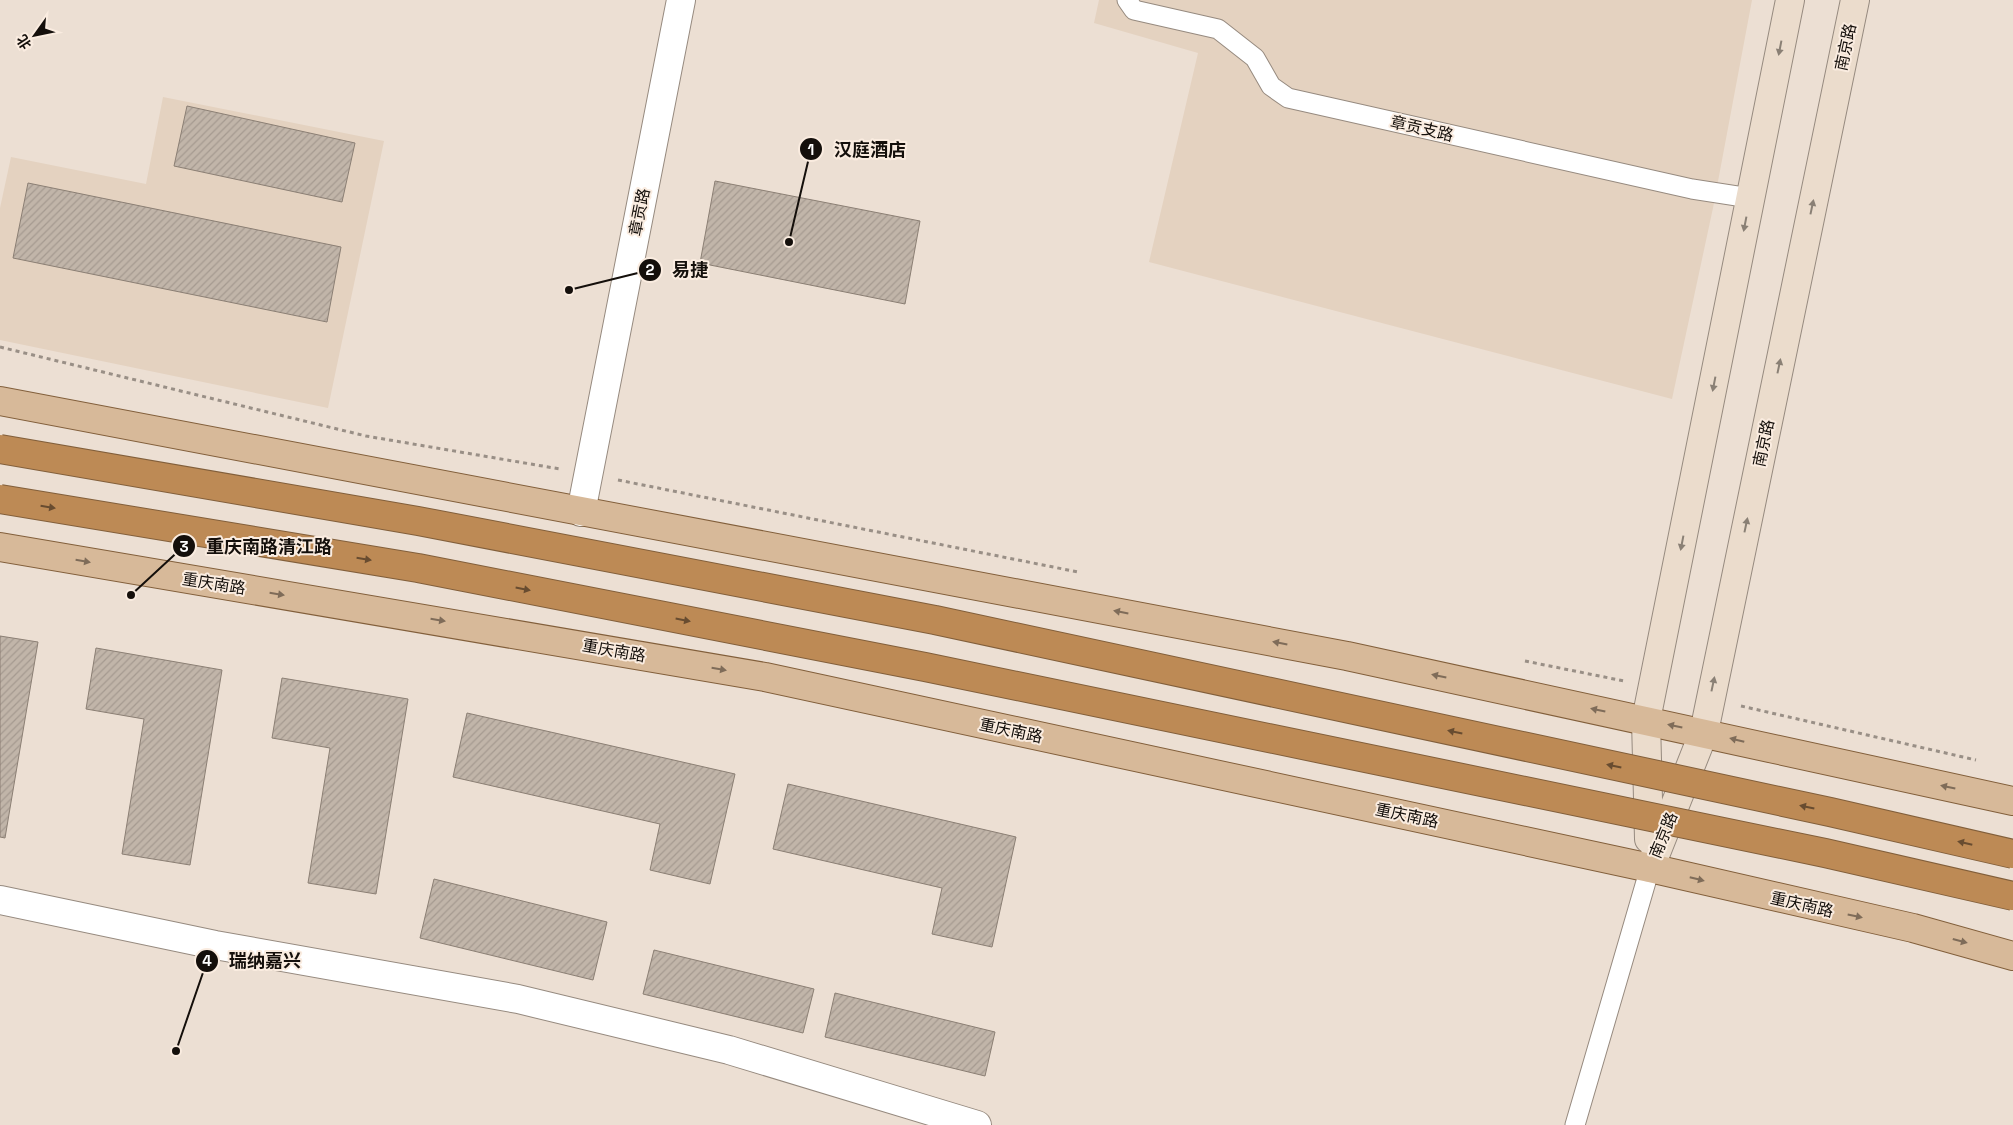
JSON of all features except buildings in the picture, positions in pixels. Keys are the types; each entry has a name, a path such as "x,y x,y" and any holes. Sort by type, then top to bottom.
{"highway":[{"path":"0,449 418,521 935,620 1820,810 2013,854"},
{"path":"0,499 418,568 925,667 1815,850 2013,896"}],"main road":[{"name":"南京路","path":"1650,868 1646,720 1790,0"},
{"name":"南京路","path":"1650,868 1704,732 1855,0"},
{"path":"0,401 1347,656 1704,732 2013,801"},
{"name":"重庆南路","path":"0,547 764,676 1650,868 1912,928 2013,956"}],"street":[{"name":"章贡路","path":"581,512 680,0"},
{"path":"0,900 216,945 518,999 729,1050 977,1125"}],"lane":[{"name":"章贡支路","path":"1128,0 1134,10 1218,29 1255,58 1271,86 1288,98 1692,189 1750,198"},
{"path":"1575,1125 1650,868"}],"shaded area":[{"path":"1099,0 1752,0 1713,208 1672,399 1149,262 1198,53 1094,23"},
{"path":"163,97 384,141 328,408 0,340 0,208 11,157 146,184"}],"place":[{"name":"汉庭酒店","path":"789,242"},
{"name":"易捷","path":"569,290"},
{"name":"重庆南路清江路","path":"131,595"},
{"name":"瑞纳嘉兴","path":"176,1051"}]}
